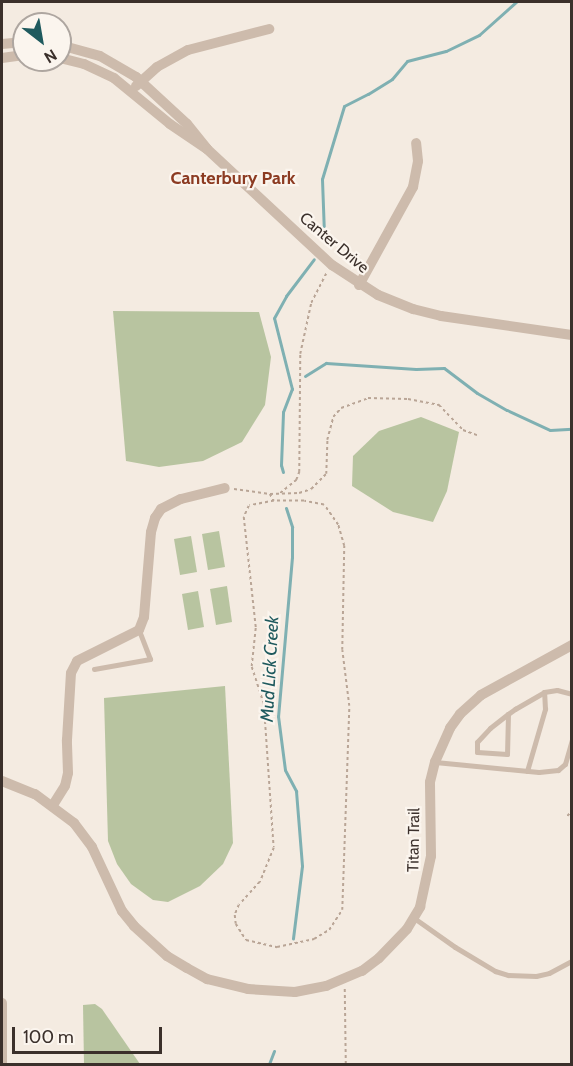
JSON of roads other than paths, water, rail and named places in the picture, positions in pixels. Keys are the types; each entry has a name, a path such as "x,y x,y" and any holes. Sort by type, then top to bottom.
{"street":[{"path":"131,90 157,67 188,50 269,29"},
{"name":"Canter Drive","path":"72,49 100,57 141,81 187,124 207,149"},
{"name":"Canter Drive","path":"72,62 101,71 131,90 171,124 207,149 332,265 359,285 391,301 441,316 572,335"},
{"path":"359,285 413,187 418,161 416,143"},
{"path":"52,805 65,786 68,773 67,740 71,673 77,661 139,630 144,617 151,532 155,518 161,509 181,499 225,488"},
{"name":"Titan Trail","path":"2,781 18,786 52,805 74,823 87,840 122,911 154,945 187,968 230,986 271,992 306,991 345,979 379,958 414,918 426,891 430,872 430,782 435,762 450,728 473,701 572,645"},
{"path":"2,1003 2,1062"}],"lane":[{"path":"94,669 150,659 139,630"},
{"path":"508,714 507,754 477,752 477,742 508,714 544,692 557,690 572,694"},
{"path":"527,771 545,710 544,692"},
{"path":"435,762 527,771 558,770 566,764 572,740"},
{"path":"414,918 455,947 508,975 536,976 549,973 572,962"}],"waterway":[{"name":"Mud Lick Creek","path":"324,234 322,179 344,106 392,79 407,61 446,51 479,35 516,2"},
{"name":"Mud Lick Creek","path":"283,472 281,465 283,412 292,389 274,318 286,296 314,259"},
{"path":"305,376 326,363 416,369 444,368 477,393 507,410 550,430 572,429"},
{"name":"Mud Lick Creek","path":"286,508 292,527 292,557 278,716 285,770 296,791 302,866 293,938"},
{"name":"Mud Lick Creek","path":"269,1064 274,1051"}],"district":[{"name":"Canterbury Park","path":"233,178"}]}
